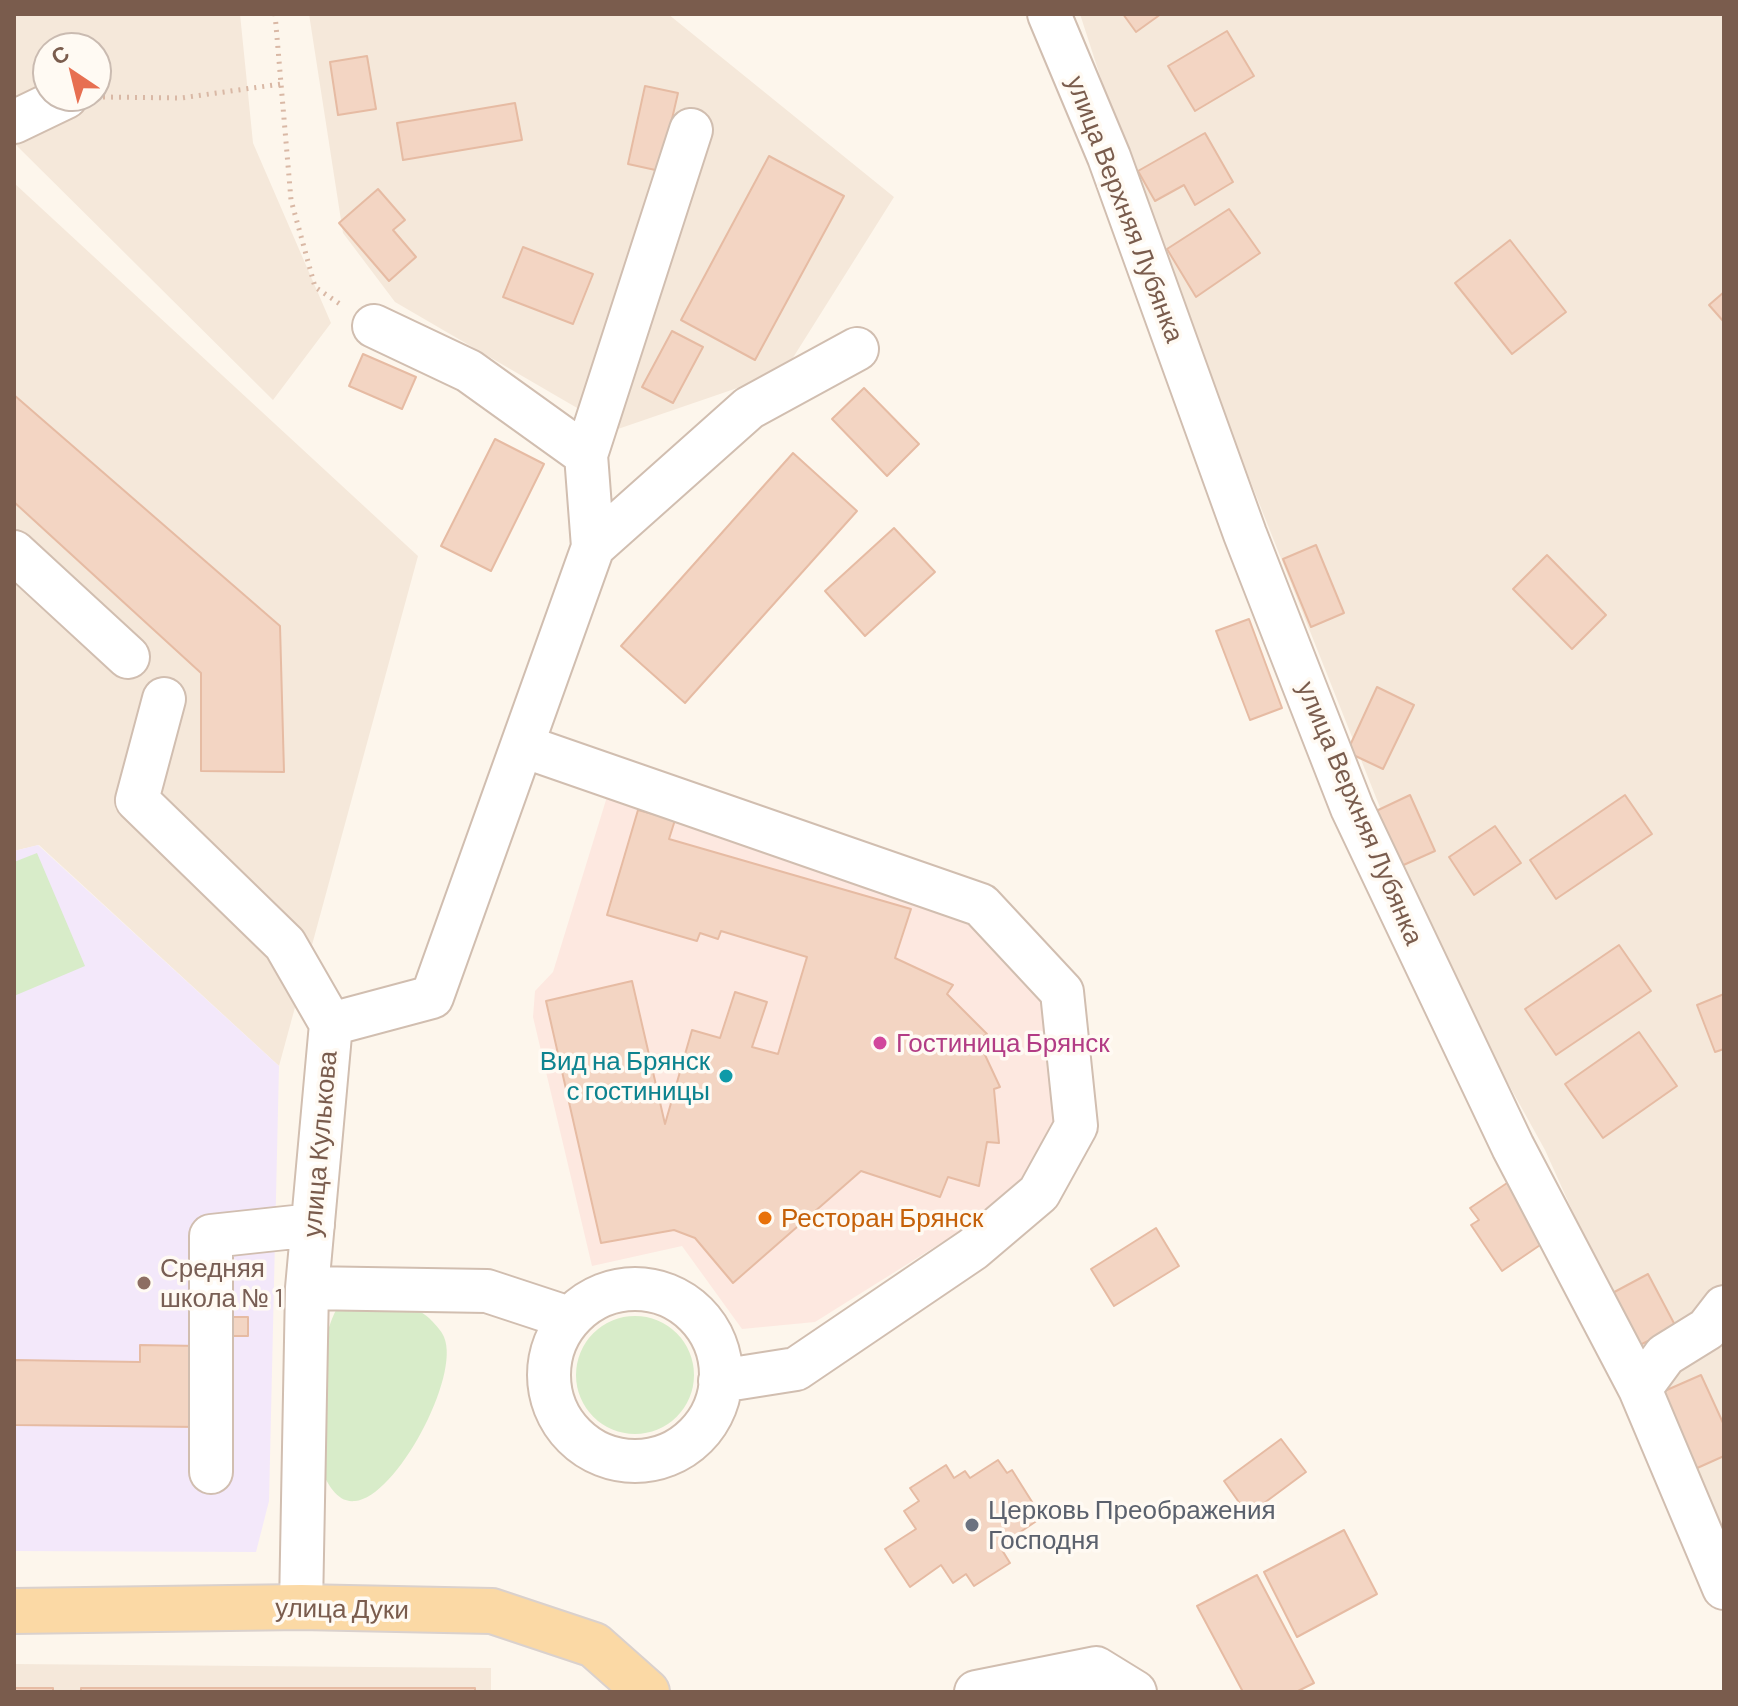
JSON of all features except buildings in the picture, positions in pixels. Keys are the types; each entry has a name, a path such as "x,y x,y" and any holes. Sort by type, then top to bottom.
{"main road":[{"name":"улица Дуки","path":"14,1611 301,1607 492,1611 594,1645 647,1692"}],"street":[{"name":"улица Верхняя Лубянка","path":"1049,14 1109,157 1245,534 1352,808 1513,1147 1640,1389 1724,1588"},
{"path":"14,122 35,112"},
{"path":"593,547 586,455 691,130"},
{"path":"374,326 469,371 586,455"},
{"path":"593,547 749,408 857,349"},
{"name":"улица Кулькова","path":"301,1607 307,1288 331,1024 432,997 593,547"},
{"path":"14,552 128,657"},
{"path":"164,699 137,800 285,944 331,1024"},
{"path":"523,746 981,905 1062,992 1076,1126 1039,1193 973,1249 796,1369 720,1381"},
{"path":"211,1472 211,1236 313,1225"},
{"path":"307,1288 487,1291 569,1318"},
{"path":"647,1289 674,1298 696,1315 713,1338 721,1366 720,1381 708,1420 690,1442 665,1456 637,1461 609,1457 583,1445 564,1424 552,1398 549,1371 555,1343 569,1318 591,1300 618,1290 647,1289"},
{"path":"1640,1389 1665,1355 1707,1329 1724,1307"},
{"path":"976,1692 1096,1668 1135,1692"}],"path":[{"path":"275,14 291,200 315,287"},
{"path":"112,97 181,98 281,84"}],"shaded area":[{"path":"14,14 240,14 253,143 331,323 273,400 14,143"},
{"path":"309,14 668,14 894,197 784,372 615,430 395,302 343,233"},
{"path":"1080,14 1724,14 1724,1548 1545,1150 1443,966 1147,221"},
{"path":"14,183 418,556 279,1066 39,845 14,851"},
{"path":"610,787 969,907 1051,995 1064,1113 1008,1201 815,1322 742,1329 682,1246 592,1266 533,1017 535,991 553,972"},
{"name":"Средняя школа № 1","path":"38,845 279,1066 269,1501 256,1552 14,1551 14,851"},
{"path":"14,1664 491,1668 491,1692 14,1692"}],"green space":[{"path":"37,853 85,966 14,996 14,862"},
{"path":"364,1298 407,1307 423,1314 443,1335 447,1355 434,1405 406,1458 389,1480 371,1495 349,1501 334,1492 321,1470 321,1383 326,1338 332,1318 341,1302"},
{"path":"635,1316 658,1320 677,1333 690,1352 694,1375 690,1398 677,1417 658,1430 635,1434 612,1430 593,1417 580,1398 576,1375 580,1352 593,1333 612,1320"}],"place":[{"name":"Гостиница Брянск","path":"880,1043"},
{"name":"Вид на Брянск с гостиницы","path":"726,1076"},
{"name":"Ресторан Брянск","path":"765,1218"},
{"name":"Средняя школа № 1","path":"144,1283"},
{"name":"Церковь Преображения Господня","path":"972,1525"}]}
